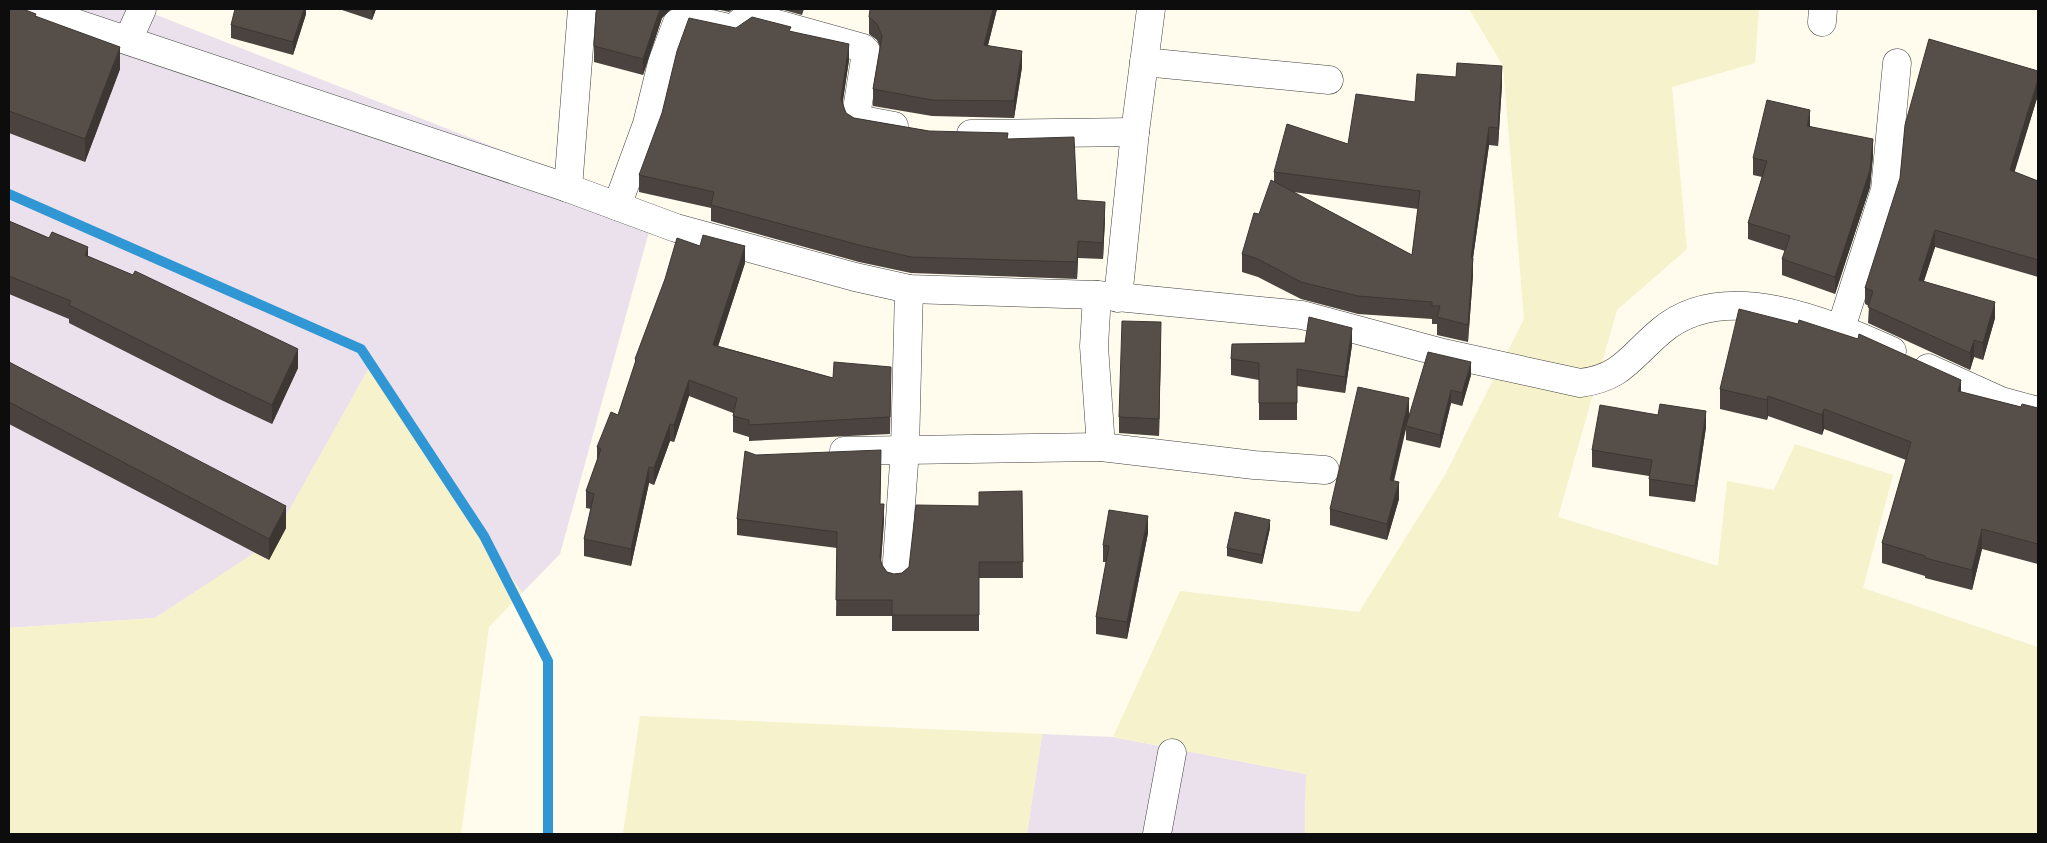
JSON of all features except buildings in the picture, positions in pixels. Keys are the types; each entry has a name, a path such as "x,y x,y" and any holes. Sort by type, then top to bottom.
{"street":[{"path":"33,9 568,188 676,228 854,277 909,289 1108,297 1302,316 1443,353 1580,383 1600,381 1617,372 1662,329 1696,312 1728,306 1787,311 1841,328 2001,401 2038,411"},
{"path":"128,40 142,9"},
{"path":"568,188 582,9"},
{"path":"1101,447 1094,346 1108,297 1151,9"},
{"path":"617,206 647,124 662,63 677,23 687,18 733,29 745,18 752,17 803,20 866,50 856,114 857,119 921,131"},
{"path":"1144,62 1329,80"},
{"path":"1841,328 1885,190 1897,63"},
{"path":"950,133 1134,132"},
{"path":"896,575 905,449 909,289"},
{"path":"820,452 1101,447 1254,466 1325,470"},
{"path":"1157,834 1172,753"}],"shaded area":[{"path":"9,9 141,9 655,210 560,554 522,593 369,368 272,542 155,618 9,628"},
{"path":"1469,9 1759,9 1755,63 1672,87 1687,249 1617,310 1558,517 1718,566 1727,481 1774,490 1795,444 1893,475 1863,588 2038,647 2038,834 1305,834 1306,774 1113,737 1180,591 1359,612 1445,475 1524,319 1503,66"},
{"path":"369,368 522,593 489,627 461,834 9,834 9,628 155,618 271,542"},
{"path":"640,716 1042,734 1027,834 623,834"},
{"path":"1042,734 1113,737 1306,774 1305,834 1027,834"}],"waterway":[{"path":"9,194 361,349 484,536 548,661 548,834"}]}
